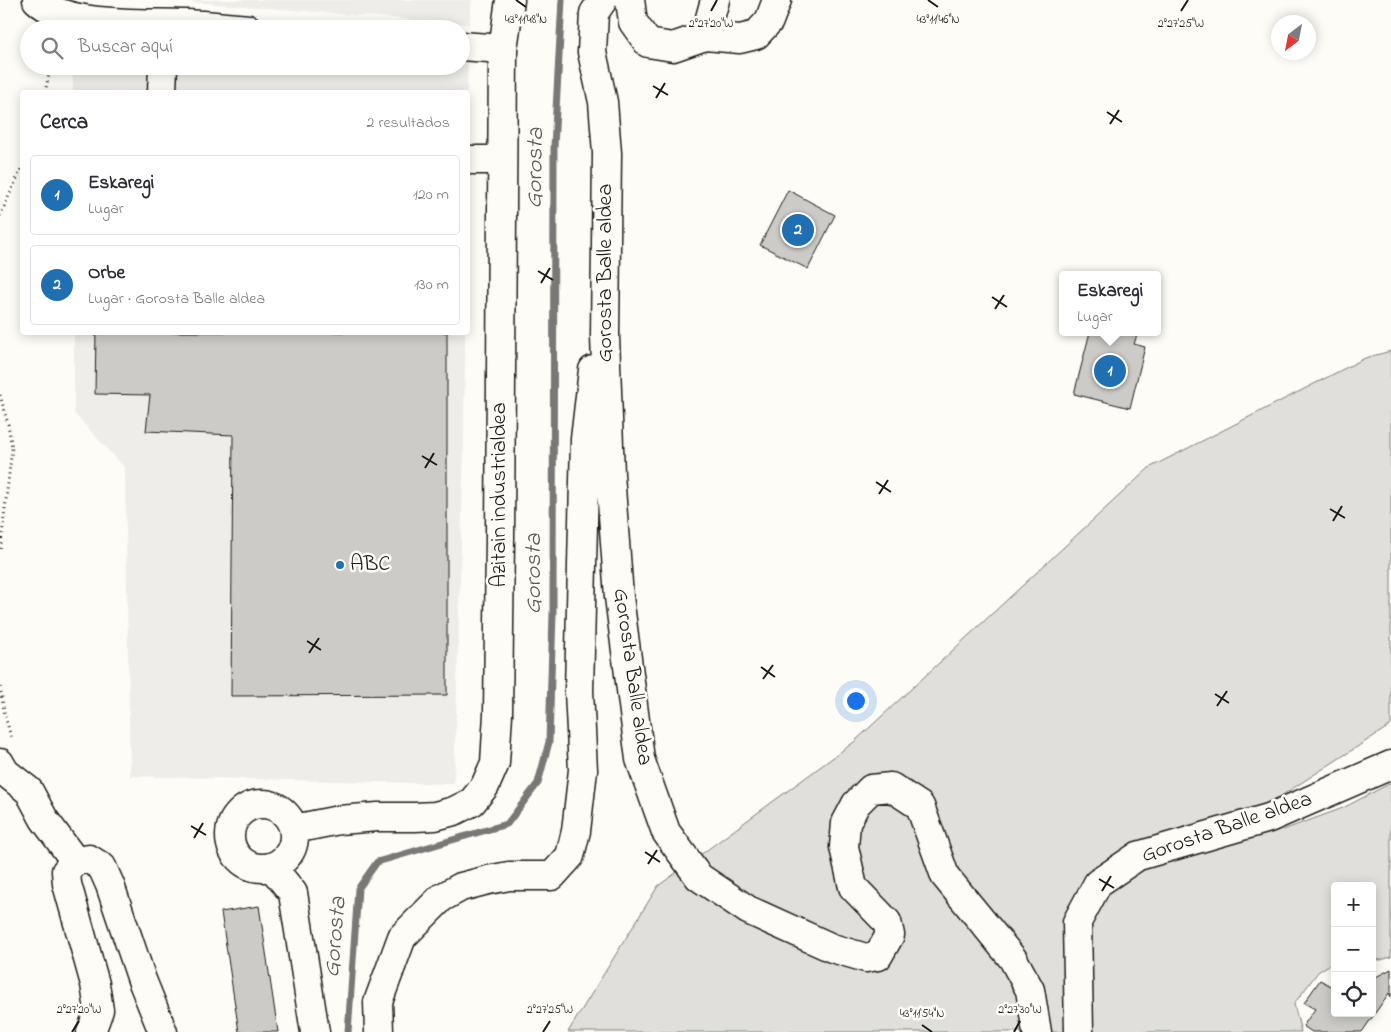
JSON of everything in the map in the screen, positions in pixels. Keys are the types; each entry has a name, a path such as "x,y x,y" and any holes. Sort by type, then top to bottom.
{"street":[{"path":"38,0 44,6 61,14 96,20"},
{"name":"Azitain industrialdea","path":"294,829 339,820 435,816 454,811 472,802 485,786 495,763 498,714 500,538 503,49 510,0"},
{"name":"Gorosta Balle aldea","path":"603,0 594,14 592,52 603,102 607,153 605,336 610,474 619,597 640,759 666,832 699,878 748,910 832,948 866,958 878,956 890,935 887,922 853,887 844,846 846,823 856,804 871,789 891,788 920,806 945,876 1013,959 1030,990 1037,1032"},
{"path":"630,0 632,22 648,43 673,47 705,36 740,39 756,35 769,20 777,0"},
{"path":"705,36 715,0"},
{"path":"470,47 503,49"},
{"path":"162,90 163,75"},
{"path":"470,160 502,160"},
{"path":"379,1032 378,1002 402,937 441,898 461,887 488,880 509,876 552,876 570,856 576,831 583,770 580,691 585,438 591,375 605,336"},
{"path":"0,762 5,772 29,791 44,819 75,861"},
{"name":"Gorosta Balle aldea","path":"1078,1032 1077,922 1098,883 1138,856 1270,818 1391,766"},
{"path":"259,803 280,808 288,816 294,829 294,842 291,852 282,862 272,867 249,866 240,860 232,848 230,837 232,825 238,814 248,807 259,803"},
{"path":"92,1032 99,1010 96,984 67,884 66,871 75,861 89,859 102,867 110,885 142,980 163,1032"},
{"path":"272,867 293,894 315,1032"}],"path":[{"path":"45,90 49,75"},
{"path":"0,216 20,171"},
{"path":"0,395 12,448 0,552"}],"shaded area":[{"path":"168,0 472,0 470,20 419,20"},
{"path":"73,75 467,75 467,90 73,90"},
{"path":"74,335 465,335 464,446 454,784 130,776 125,468 74,413"},
{"path":"1391,351 1391,725 1281,796 1283,830 1343,808 1391,783 1391,957 1376,959 1376,882 1331,882 1331,964 1318,972 1294,1004 1301,1032 568,1032 658,886 854,742 1149,468 1365,358"}],"building":[{"path":"788,190 835,215 808,269 760,245"},
{"name":"ABC","path":"96,335 447,335 447,695 231,696 233,435 146,431 150,395 95,394"},
{"path":"1089,336 1137,336 1134,344 1145,347 1130,408 1074,394"},
{"path":"259,906 278,1032 239,1032 221,912"},
{"path":"1391,969 1391,997 1389,993 1376,1012 1376,977"},
{"path":"1320,980 1331,986 1331,1017 1372,1017 1362,1032 1312,1032 1303,1026 1315,1009 1304,1003"}],"waterway":[{"name":"Gorosta","path":"348,1032 358,889 377,862 507,824 538,783 549,742 553,614 554,147 562,0"}],"place":[{"name":"Orbe","path":"798,230"},
{"name":"Eskaregi","path":"1110,371"},
{"name":"ABC","path":"340,565"}]}
